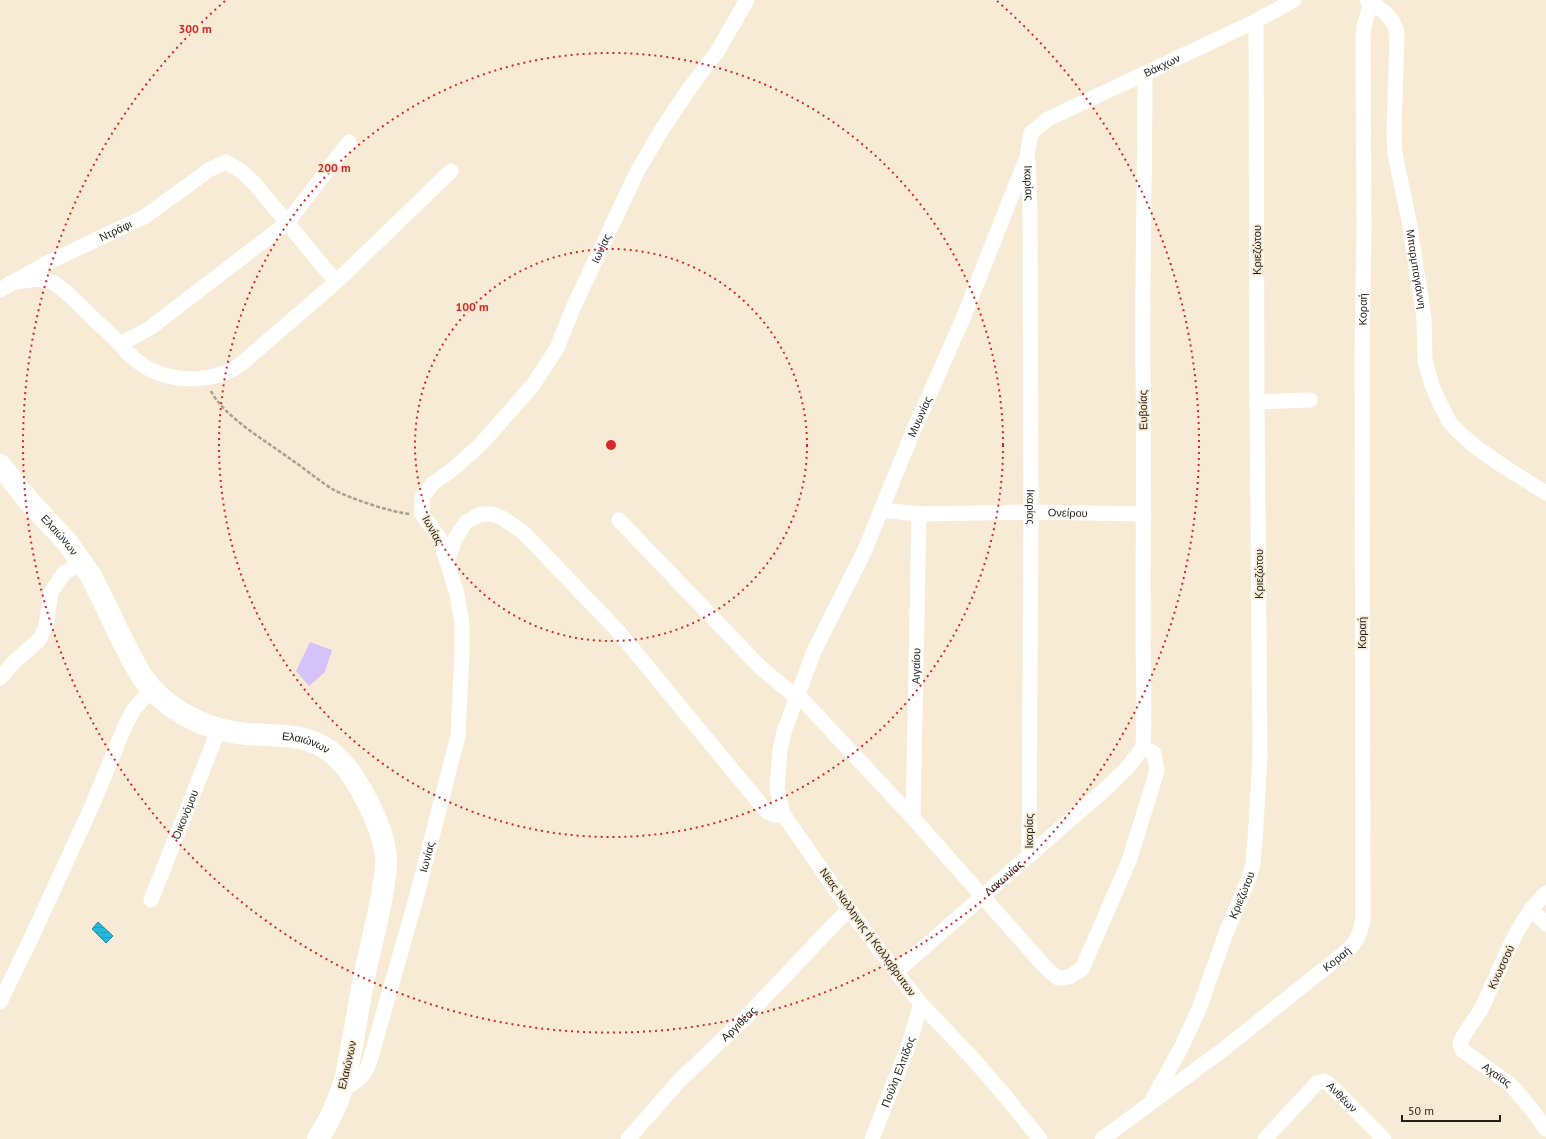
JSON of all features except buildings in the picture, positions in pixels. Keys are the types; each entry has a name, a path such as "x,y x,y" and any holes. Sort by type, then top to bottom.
{"main road":[{"name":"Ελαιώνων","path":"0,466 37,510 67,542 91,576 134,664 152,689 165,701 188,717 219,729 241,733 294,736 315,742 328,750 343,763 357,783 371,811 381,836 386,856 380,909 365,975 343,1088 330,1118 318,1139"}],"street":[{"name":"Ιωνίας","path":"343,1088 354,1083 361,1077 369,1064 417,895 458,736 462,624 457,594 440,539 422,514 422,498 432,484 453,469 481,444 533,385 557,348 573,308 637,172 661,131 689,89 717,52 747,0"},
{"name":"Βάκχων","path":"1031,133 1048,119 1256,21 1294,0"},
{"name":"Μπαρμπαγιάννη","path":"1369,1 1379,7 1391,18 1397,33 1394,134 1395,154 1409,220 1424,318 1425,361 1432,385 1440,406 1450,423 1462,435 1477,448 1546,494"},
{"name":"Κοραή","path":"1102,1139 1224,1049 1349,949 1360,936 1362,928 1362,352 1364,230 1363,37 1369,1"},
{"name":"Κριεζώτου","path":"1150,1104 1192,1026 1226,933 1249,878 1253,863 1260,784 1256,21"},
{"name":"Ευβοίας","path":"1143,747 1144,514 1142,327 1145,182 1145,73"},
{"name":"Μυωνίας","path":"798,695 814,651 864,552 912,434 964,316 1028,158 1031,133"},
{"path":"120,344 150,328 287,223 349,142"},
{"name":"Ικαρίας","path":"1028,158 1030,208 1031,512 1029,856"},
{"name":"Ντράφι","path":"5,287 47,263 144,217 209,170 226,162 241,171 255,184 287,223"},
{"path":"5,287 36,279 53,282 134,358 146,367 158,373 182,377 207,378 218,376 235,368 336,282 451,172"},
{"path":"287,223 336,282"},
{"path":"1257,402 1310,400"},
{"name":"Ονείρου","path":"882,510 918,514 1031,512 1144,514"},
{"path":"447,561 455,539 466,522 481,514 492,514 497,516 523,532 616,630 767,812 775,815 783,814"},
{"name":"Αιγαίου","path":"913,818 918,514"},
{"path":"619,520 760,667 791,693 798,695 913,818 1046,968 1058,978 1069,977 1082,969 1129,861 1157,771 1154,753 1143,747"},
{"path":"0,678 14,662 39,640 46,626 51,592 64,573 82,563"},
{"path":"0,1002 91,808 125,726 134,709 152,689"},
{"name":"Νεας Nαλληνης ή Καλλαβρυτων","path":"798,695 784,732 780,750 777,790 783,814 851,912 921,1004 975,1061 1040,1139"},
{"name":"Οικονόμου","path":"151,900 219,729"},
{"name":"Λακωνίας","path":"896,972 984,897 1111,784 1128,767 1143,747"},
{"name":"Κνωσσού","path":"1460,1043 1462,1037 1481,1008 1521,925 1531,908 1546,893"},
{"path":"1531,908 1546,924"},
{"name":"Αργιθέας","path":"628,1139 679,1081 746,1017 842,916 851,912"},
{"name":"Πούλη Ελπίδος","path":"872,1139 909,1044 921,1004"},
{"name":"Αχαϊας","path":"1460,1043 1462,1050 1510,1084 1546,1129"},
{"name":"Ανθέων","path":"1265,1139 1318,1083 1323,1082 1328,1083 1384,1139"}],"path":[{"path":"207,378 211,393 230,414 328,485 350,497 396,512 422,514"}],"water":[{"path":"98,922 113,936 106,943 92,929"}]}
